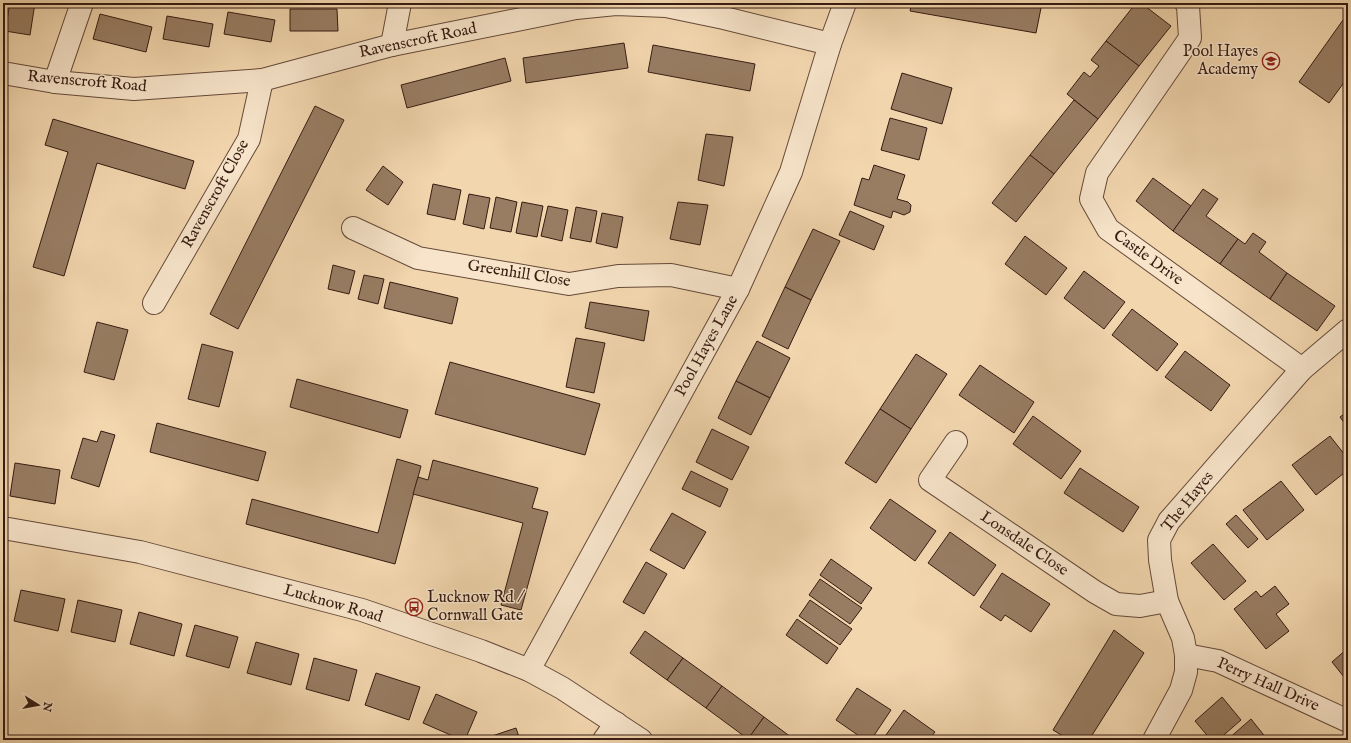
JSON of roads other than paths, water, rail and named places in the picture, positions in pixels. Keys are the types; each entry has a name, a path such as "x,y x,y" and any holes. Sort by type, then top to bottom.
{"street":[{"path":"55,82 82,3"},
{"path":"392,45 400,3"},
{"name":"Pool Hayes Lane","path":"529,670 738,289 791,172 830,44 845,3"},
{"name":"Castle Drive","path":"1186,3 1188,6 1190,38 1096,173 1091,199 1108,229 1302,369"},
{"name":"Ravenscroft Road","path":"3,73 55,82 134,89 262,80 392,45 576,8 616,4 666,6 724,18 830,44"},
{"name":"Ravenscroft Close","path":"154,303 249,139 262,80"},
{"name":"Greenhill Close","path":"353,228 418,258 569,284 618,276 671,275 738,289"},
{"name":"The Hayes","path":"1154,740 1181,690 1186,672 1186,655 1183,638 1167,601 1160,560 1159,540 1169,521 1302,369 1348,330"},
{"name":"Lonsdale Close","path":"956,442 930,480 1095,592 1116,604 1140,606 1167,601"},
{"name":"Lucknow Road","path":"3,528 140,552 362,610 529,670 562,688 610,732 641,740"},
{"name":"Perry Hall Drive","path":"1186,655 1218,661 1348,722"}],"place":[{"name":"Pool Hayes Academy","path":"1271,61"},
{"name":"Lucknow Rd / Cornwall Gate","path":"414,607"}]}
